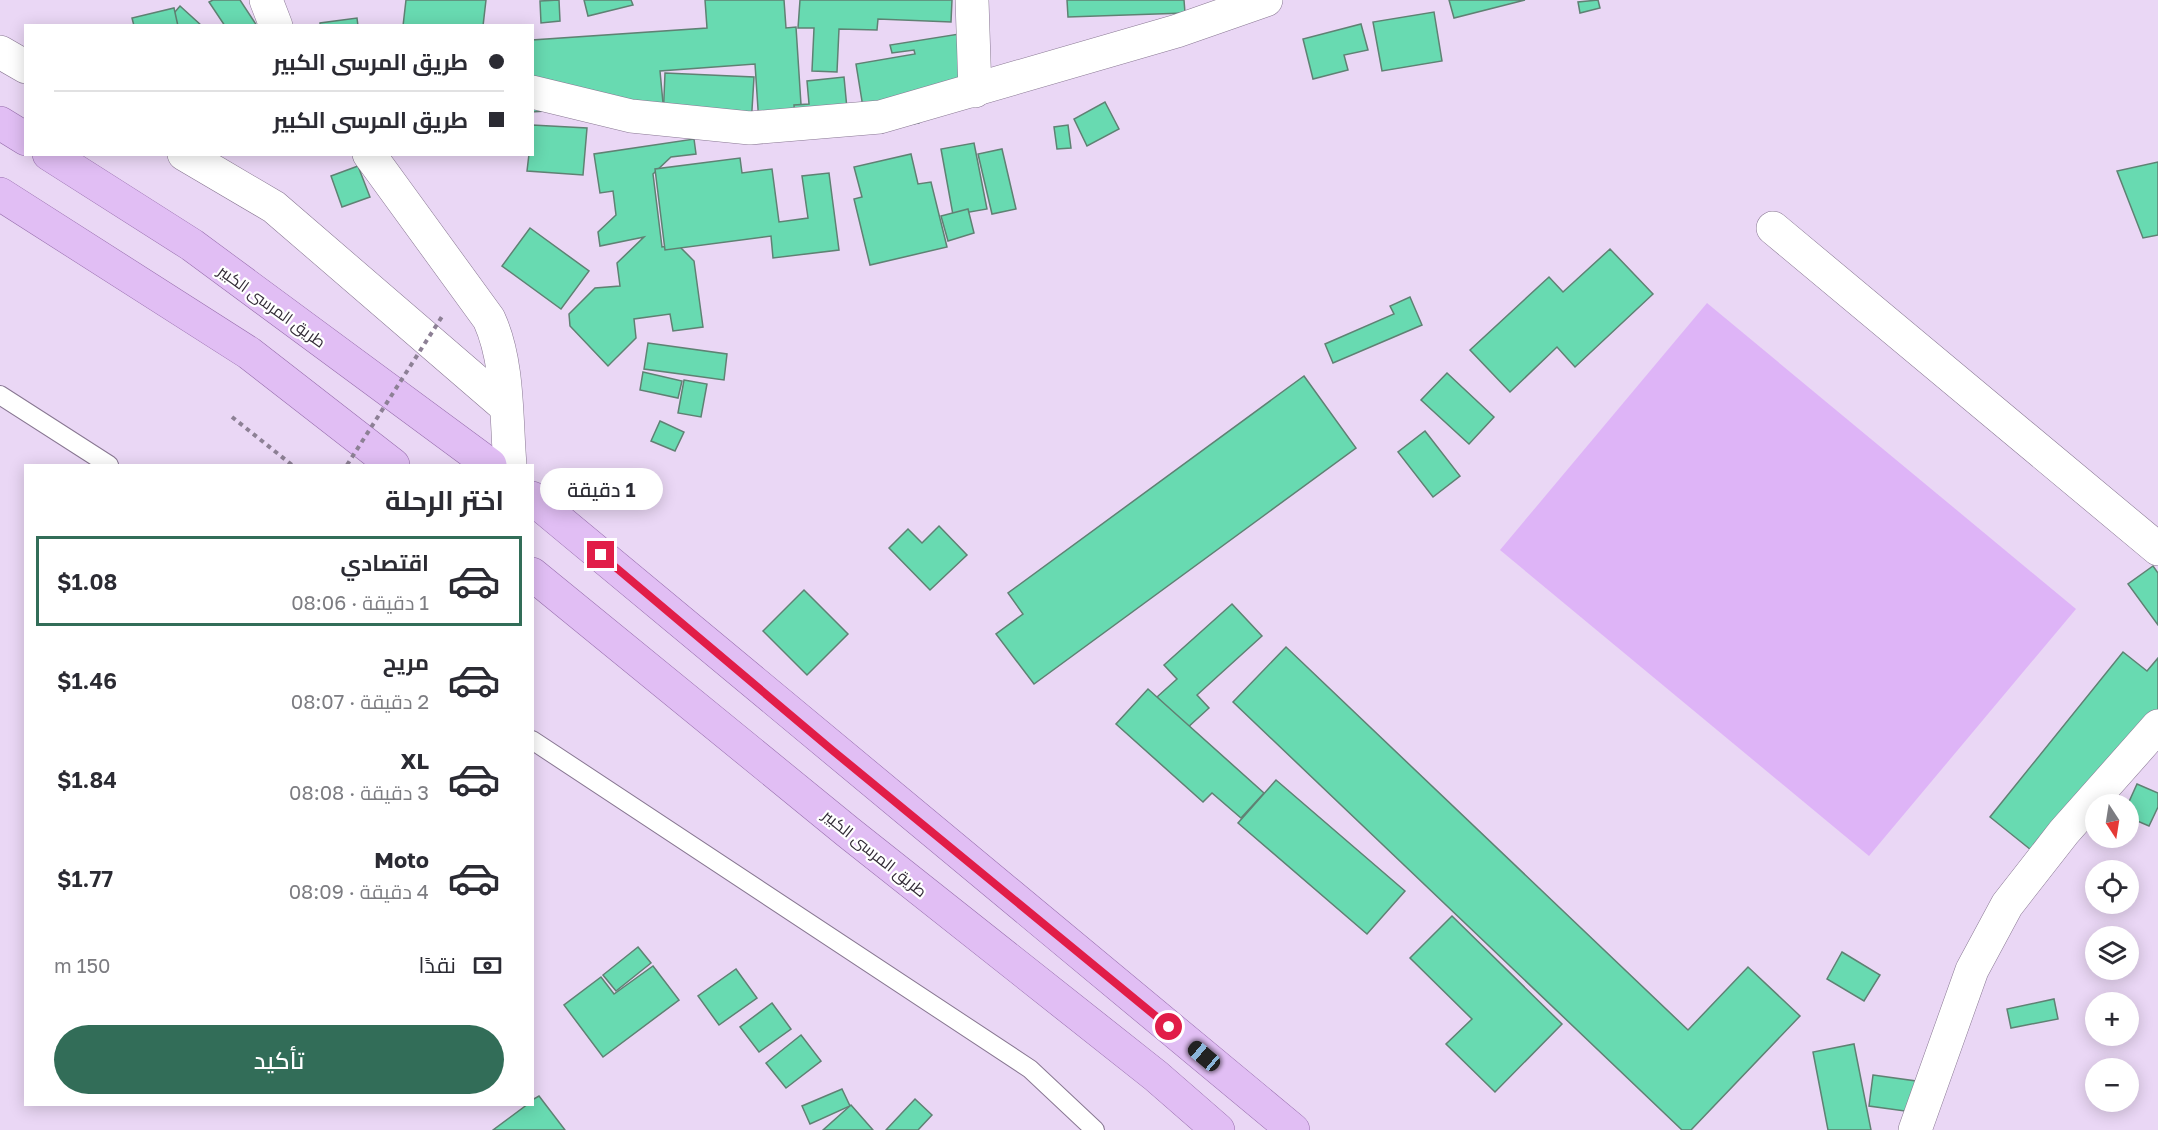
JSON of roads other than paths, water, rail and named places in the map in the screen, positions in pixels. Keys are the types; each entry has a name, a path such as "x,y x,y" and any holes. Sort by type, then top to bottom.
{"main road":[{"path":"0,123 24,138"},
{"name":"طريق المرسى الكبير","path":"53,156 192,245 489,464"},
{"path":"0,194 249,353 392,464"},
{"path":"534,500 1293,1130"},
{"name":"طريق المرسى الكبير","path":"534,576 848,832 1156,1076 1218,1130"}],"street":[{"path":"266,0 275,24"},
{"path":"972,0 975,91"},
{"path":"534,92 630,116 750,128 880,117 1177,31 1266,0"},
{"path":"0,52 24,67"},
{"path":"187,156 274,207 505,406"},
{"path":"370,156 489,319 498,338 510,464"},
{"path":"1773,228 2158,549"},
{"path":"1915,1130 1972,970 2007,905 2064,832 2158,726"}],"lane":[{"path":"0,395 107,464"},
{"path":"534,741 1030,1070 1095,1130"}]}
